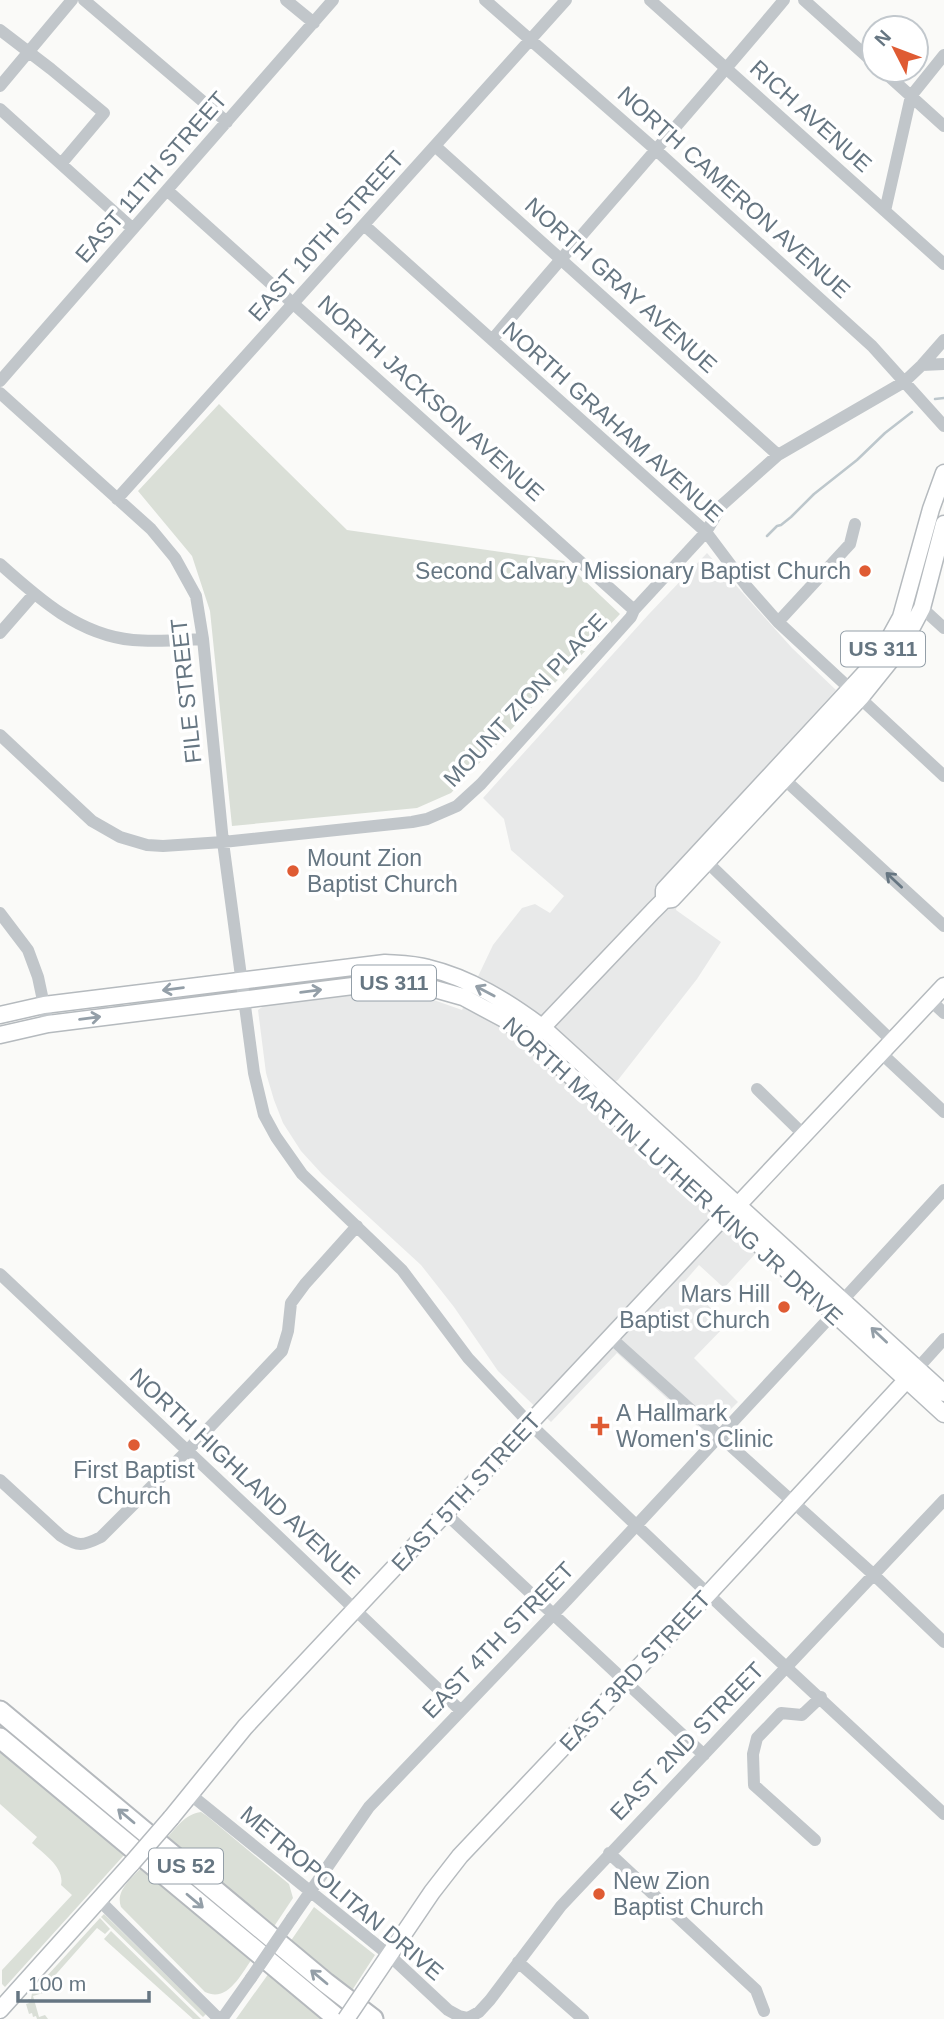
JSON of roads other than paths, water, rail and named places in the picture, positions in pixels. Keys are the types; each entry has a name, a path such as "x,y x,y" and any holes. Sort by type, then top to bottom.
{"highway":[{"name":"US 52","path":"0,1711 326,1983 373,2019"},
{"name":"US 52","path":"4,1742 338,2019"}],"main road":[{"name":"US 311","path":"664,900 672,900 784,779 856,693 878,660 901,617 944,473"},
{"name":"US 311","path":"531,1040 664,900 664,890 902,646 922,608 944,524"},
{"path":"922,608 918,593 931,542 924,535"},
{"name":"NORTH MARTIN LUTHER KING JR DRIVE","path":"0,1016 44,1005 385,963 428,967 469,982 512,1005 543,1028 732,1209 912,1375 944,1414"},
{"name":"NORTH MARTIN LUTHER KING JR DRIVE","path":"0,1035 48,1024 385,982 424,986 463,997 504,1019 732,1209"},
{"name":"EAST 5TH STREET","path":"0,2010 191,1795 245,1727 944,986"},
{"name":"NORTH MARTIN LUTHER KING JR DRIVE","path":"912,1375 944,1393"},
{"name":"EAST 3RD STREET","path":"346,2019 432,1892 460,1856 912,1375"},
{"path":"0,2010 12,2019"}],"street":[{"path":"0,86 72,0"},
{"path":"84,0 227,122"},
{"path":"286,0 314,23"},
{"name":"EAST 11TH STREET","path":"0,381 334,0"},
{"name":"NORTH CAMERON AVENUE","path":"485,0 873,346 944,426"},
{"name":"EAST 10TH STREET","path":"117,499 566,0"},
{"name":"RICH AVENUE","path":"650,0 944,264"},
{"path":"492,340 784,0"},
{"path":"804,0 860,50"},
{"path":"0,30 104,113 61,164"},
{"path":"885,211 911,96 944,55"},
{"path":"898,84 944,125"},
{"path":"0,109 133,229"},
{"name":"NORTH GRAY AVENUE","path":"435,146 778,455"},
{"name":"NORTH JACKSON AVENUE","path":"168,191 634,610"},
{"name":"NORTH GRAHAM AVENUE","path":"364,225 706,532 748,588 778,622 944,776"},
{"name":"MOUNT ZION PLACE","path":"0,735 92,821 120,837 147,845 223,842 427,819 457,806 481,784 706,532 722,505 778,455 904,382 944,340"},
{"path":"922,365 944,364"},
{"name":"FILE STREET","path":"0,393 151,529 175,558 196,596 203,639 223,842 254,1076 264,1115 276,1138 302,1174 402,1270 468,1358 530,1424 944,1814"},
{"path":"778,622 850,544 855,524"},
{"path":"0,564 63,615 103,634 135,640 203,639"},
{"path":"0,633 34,594"},
{"path":"922,608 944,628"},
{"path":"784,779 944,926"},
{"path":"706,862 892,1041"},
{"path":"0,913 28,950 38,978 48,1024"},
{"path":"930,1000 944,1013"},
{"path":"881,1053 944,1112"},
{"path":"757,1089 804,1135"},
{"name":"EAST 4TH STREET","path":"221,2019 369,1807 637,1525 944,1190"},
{"path":"0,1480 61,1536 78,1545 88,1544 101,1537 282,1351 288,1331 291,1303 357,1226"},
{"name":"NORTH HIGHLAND AVENUE","path":"0,1274 460,1710"},
{"path":"611,1338 874,1575 944,1642"},
{"name":"EAST 3RD STREET","path":"912,1375 944,1339"},
{"name":"EAST 2ND STREET","path":"468,2018 479,2012 561,1906 609,1853 944,1500"},
{"path":"446,1514 704,1755"},
{"path":"815,1840 754,1785 753,1754 757,1738 781,1713 803,1715 821,1697"},
{"name":"METROPOLITAN DRIVE","path":"191,1795 390,1955 448,2010 468,2018"},
{"path":"609,1853 756,1990 764,2011"},
{"path":"99,1900 221,2019"},
{"path":"518,1962 583,2019"}],"waterway":[{"path":"935,399 944,398"},
{"path":"767,536 912,412"}],"place":[{"name":"Second Calvary Missionary Baptist Church","path":"865,571"},
{"name":"Mount Zion Baptist Church","path":"293,871"},
{"name":"Mars Hill Baptist Church","path":"784,1307"},
{"name":"A Hallmark Women's Clinic","path":"600,1426"},
{"name":"First Baptist Church","path":"134,1445"},
{"name":"New Zion Baptist Church","path":"599,1894"}]}
